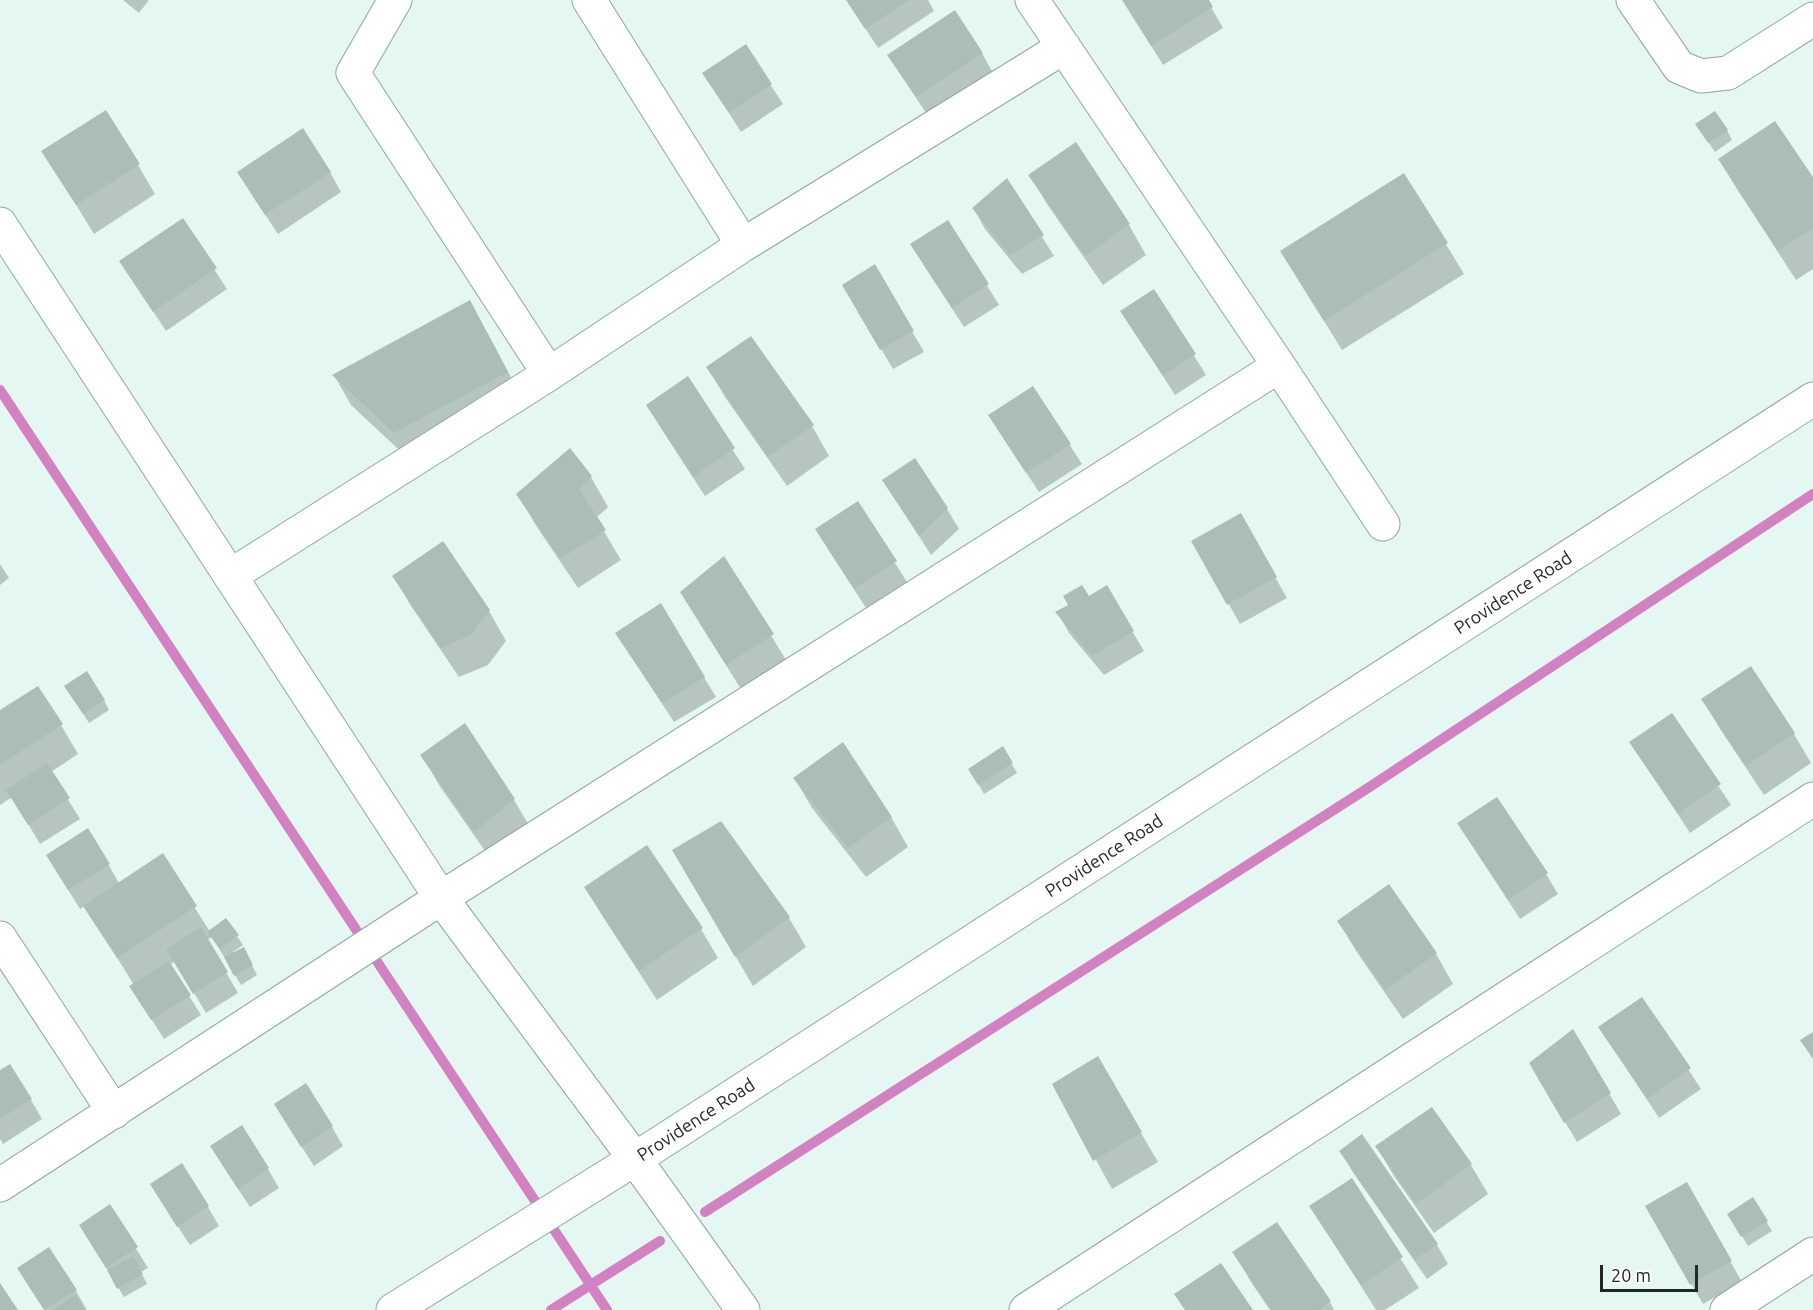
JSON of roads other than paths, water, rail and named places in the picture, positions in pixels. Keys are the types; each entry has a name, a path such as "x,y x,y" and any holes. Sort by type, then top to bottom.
{"street":[{"path":"395,0 353,73 549,374"},
{"path":"589,0 743,245"},
{"path":"1032,0 1383,524"},
{"path":"1633,0 1679,67 1701,76 1728,73 1813,19"},
{"path":"230,576 549,374 743,245 1064,47"},
{"path":"0,224 441,898 743,1310"},
{"path":"0,1185 441,898 1279,366"},
{"name":"Providence Road","path":"393,1310 635,1160 1813,399"},
{"path":"1026,1310 1813,799"},
{"path":"0,938 114,1112"},
{"path":"1727,1310 1812,1257"}],"waterway":[{"path":"0,390 607,1310"},
{"path":"705,1212 1368,788 1813,494"},
{"path":"551,1310 660,1241"}]}
